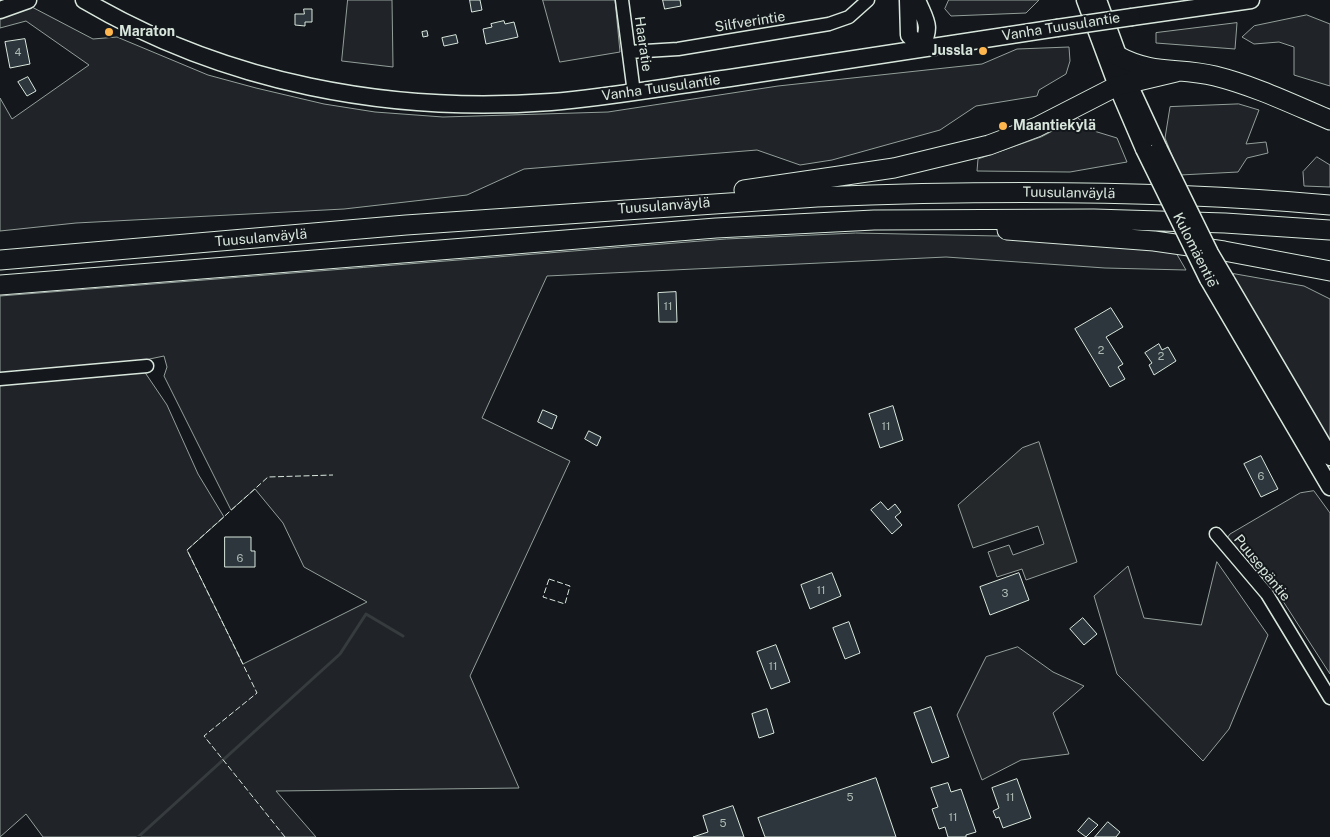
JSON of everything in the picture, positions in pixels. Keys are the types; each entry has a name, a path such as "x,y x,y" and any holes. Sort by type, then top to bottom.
{"highway":[{"path":"1118,56 1137,66 1215,76 1252,87 1330,120"},
{"path":"634,208 856,174 931,160 989,145 1037,127 1123,84 1176,72"},
{"name":"Tuusulanväylä","path":"0,260 634,208 817,196 999,192 1214,197 1330,204"},
{"path":"874,220 948,229 1022,231 1154,241 1224,250 1330,271"},
{"name":"Tuusulanväylä","path":"0,285 716,228 874,220 1103,220 1225,223 1330,230"},
{"path":"1285,263 1330,278"}],"main road":[{"path":"0,10 28,0"},
{"name":"Vanha Tuusulantie","path":"84,0 154,38 242,70 329,92 382,100 435,104 551,102 634,93 921,48 1251,0"},
{"path":"908,0 909,35 921,48 928,32 924,14 917,0"},
{"name":"Kulomäentie","path":"1085,0 1208,279 1330,487"},
{"name":"Kulomäentie","path":"1098,0 1118,56 1123,84"},
{"name":"Kulomäentie","path":"1152,149 1210,253 1330,457"}],"street":[{"name":"Haaratie","path":"622,0 634,93"},
{"name":"Silfverintie","path":"629,52 678,49 829,24 850,17 868,0"},
{"path":"0,379 147,366"},
{"name":"Puusepäntie","path":"1216,534 1267,594 1330,698"}],"shaded area":[{"path":"348,0 392,0 393,67 342,61"},
{"path":"543,0 615,0 620,52 560,62"},
{"path":"949,0 1039,0 1026,13 951,16 945,9"},
{"path":"30,6 93,39 117,37 208,75 256,88 324,104 375,112 443,117 608,112 778,86 982,64 1017,49 1069,47 1070,61 1066,74 1039,90 1037,96 976,106 940,130 832,160 800,165 757,150 524,169 467,195 344,209 76,223 0,231 0,98 12,119 89,65 26,21 0,28 0,17"},
{"path":"1307,15 1330,24 1330,86 1294,75 1294,47 1279,42 1254,44 1242,37 1254,26"},
{"path":"1237,23 1235,49 1156,43 1156,33"},
{"path":"1239,104 1259,110 1246,144 1266,142 1268,153 1247,158 1238,172 1180,175 1165,138 1170,107"},
{"path":"1078,118 1094,131 1117,138 1127,162 1070,172 977,171 978,159 1041,137"},
{"path":"1317,157 1330,165 1330,187 1304,186 1303,172"},
{"path":"856,233 998,236 1175,251 1186,270 1105,268 946,257 547,276 482,418 570,461 470,676 519,788 276,791 316,837 43,837 26,814 0,837 0,382 144,371 167,405 198,474 224,517 187,550 243,664 367,602 304,567 283,523 255,489 231,510 164,376 167,367 164,356 140,361 0,375 0,296 726,239"},
{"path":"1230,273 1304,286 1330,299 1330,441 1325,438"},
{"path":"1039,442 1077,562 1026,580 1022,569 997,577 988,552 1009,545 1013,555 1044,544 1038,526 973,548 958,505 1022,448"},
{"path":"1314,491 1330,513 1330,674 1281,598 1227,538 1230,534 1300,493"},
{"path":"1217,562 1268,635 1229,729 1203,761 1117,674 1094,596 1128,566 1144,618 1201,625"},
{"path":"1018,647 1053,672 1084,686 1053,713 1069,754 1021,760 982,780 957,715 986,657"}],"building":[{"path":"470,0 480,0 482,10 472,12"},
{"path":"663,0 680,0 681,6 665,9"},
{"path":"304,9 312,9 312,22 305,22 305,26 295,25 295,14 304,14"},
{"path":"504,21 505,24 514,22 518,37 486,44 483,29 492,27 491,24"},
{"path":"427,31 428,36 423,37 422,32"},
{"path":"456,35 458,43 444,46 442,38"},
{"path":"25,39 30,64 10,68 5,42"},
{"path":"28,77 36,91 27,96 18,82"},
{"path":"676,292 677,322 659,322 658,293"},
{"path":"1111,308 1123,327 1106,337 1123,364 1118,367 1125,379 1110,387 1075,329"},
{"path":"1159,344 1162,350 1168,347 1176,361 1154,375 1149,365 1152,363 1145,353"},
{"path":"893,406 903,440 880,448 869,414"},
{"path":"543,410 557,416 552,429 538,422"},
{"path":"589,431 601,437 597,446 585,439"},
{"path":"1261,456 1278,489 1261,497 1244,464"},
{"path":"881,502 888,510 895,504 901,512 895,517 902,525 892,534 871,510"},
{"path":"225,537 251,537 251,551 255,551 255,567 225,567"},
{"path":"832,573 841,596 810,609 801,585"},
{"path":"1019,573 1029,600 990,615 980,587"},
{"path":"1083,618 1097,634 1084,645 1070,629"},
{"path":"849,622 860,653 845,659 833,628"},
{"path":"776,645 790,682 771,689 757,652"},
{"path":"931,707 949,757 932,763 914,713"},
{"path":"767,709 774,733 759,738 752,714"},
{"path":"876,778 896,837 765,837 758,818"},
{"path":"1017,779 1031,818 1003,828 999,817 996,818 993,811 999,808 992,788"},
{"path":"948,783 951,792 961,789 976,832 966,835 966,837 948,837 945,827 939,829 932,809 938,807 931,788"},
{"path":"733,806 744,837 693,837 708,832 703,816"},
{"path":"1089,818 1098,825 1086,837 1078,831"},
{"path":"1108,822 1120,832 1116,837 1095,837"}],"waterway":[{"path":"138,837 340,654 366,614 403,636"}],"fence":[{"path":"285,837 204,736 257,693 187,550 268,477 333,475"},
{"path":"549,579 570,586 565,604 543,597 549,579"}],"place":[{"name":"Maraton","path":"109,32"},
{"name":"Jussla","path":"983,51"},
{"name":"Maantiekylä","path":"1003,126"}]}
